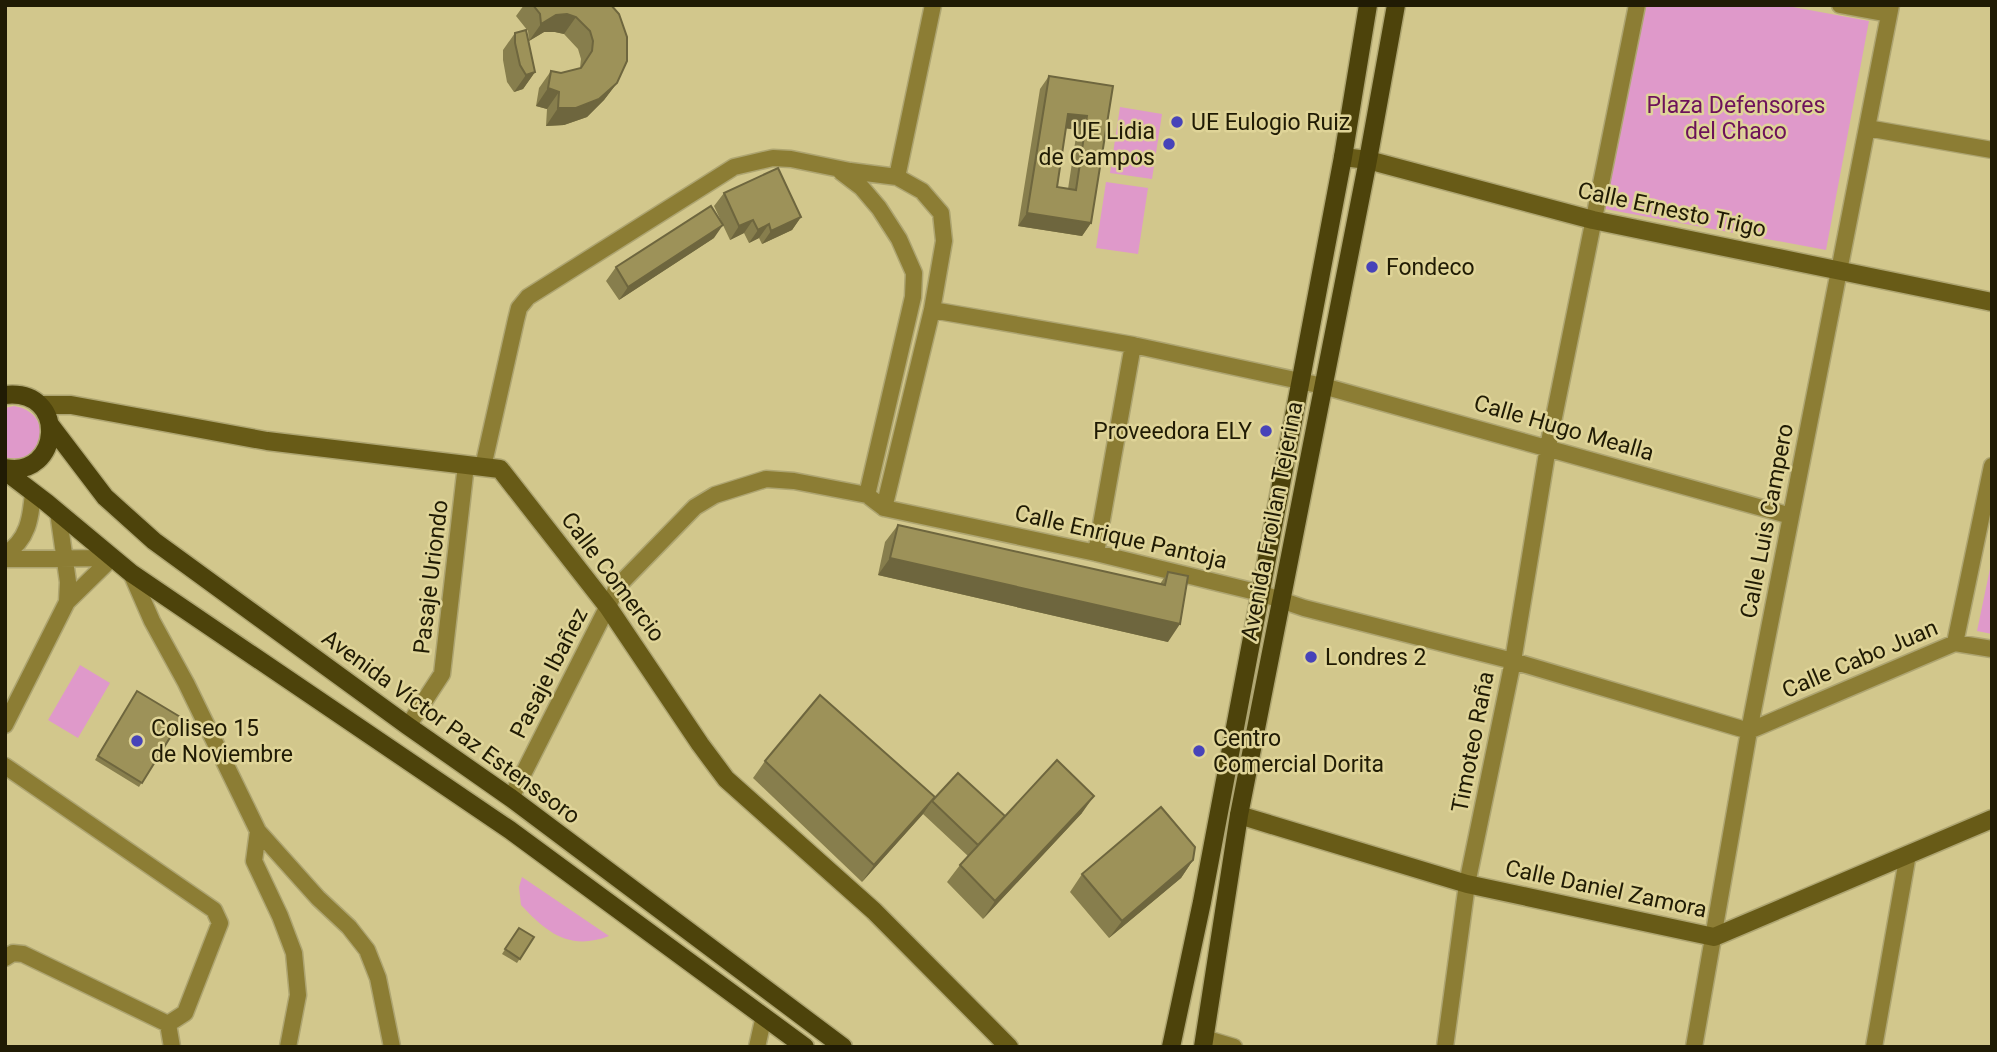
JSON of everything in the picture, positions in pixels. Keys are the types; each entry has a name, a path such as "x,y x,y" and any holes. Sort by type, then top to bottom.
{"main road":[{"name":"Avenida Froilan Tejerina","path":"1171,1047 1202,902 1261,593 1343,157 1368,5"},
{"name":"Avenida Froilan Tejerina","path":"1203,1043 1239,815 1396,5"},
{"path":"5,380 35,401"},
{"path":"5,395 19,394 35,401"},
{"name":"Avenida Víctor Paz Estenssoro","path":"35,401 105,497 154,541 511,798 843,1047"},
{"path":"5,470 25,467 37,461 50,439 51,426"},
{"path":"5,470 131,573 510,830 806,1047"},
{"path":"1184,1047 1207,931 1202,902"}],"street":[{"path":"884,508 932,310 944,241 941,213 922,191 897,177 933,5"},
{"name":"Timoteo Raña","path":"1445,1047 1468,884 1513,660 1548,447 1637,5"},
{"path":"1840,5 1890,9"},
{"name":"Calle Luis Campero","path":"1694,1047 1749,731 1890,9"},
{"path":"1867,128 1992,150"},
{"name":"Calle Ernesto Trigo","path":"1343,157 1368,160 1593,220 1992,302"},
{"name":"Pasaje Uriondo","path":"408,726 442,674 474,466 519,309 528,297 734,167 773,158 791,159 837,169 897,177"},
{"path":"837,169 862,188 879,208 899,239 914,273 914,297 867,495"},
{"name":"Calle Hugo Mealla","path":"932,310 1133,345 1324,386 1791,516"},
{"path":"1096,553 1133,345"},
{"name":"Calle Comercio","path":"35,401 71,405 267,441 500,469 608,607 699,744 726,779 874,911 1009,1047"},
{"path":"1955,643 1992,466"},
{"name":"Calle Enrique Pantoja","path":"608,607 618,586 695,507 715,495 766,479 794,481 867,495 884,508 1096,553 1261,593 1281,601 1513,660 1749,731"},
{"path":"5,557 26,532 33,492"},
{"path":"58,512 66,559 67,602"},
{"path":"5,557 112,558"},
{"path":"5,725 67,602 112,558"},
{"path":"131,573 152,621 187,683 258,831 318,898 349,927 367,950 377,978 392,1047"},
{"name":"Pasaje Ibañez","path":"511,798 608,607"},
{"name":"Calle Cabo Juan","path":"1749,731 1955,643 1992,649"},
{"path":"5,766 214,910 220,923 185,1013 167,1024"},
{"name":"Calle Daniel Zamora","path":"1239,815 1468,884 1714,937 1992,820"},
{"path":"258,831 254,861 294,953 298,995 288,1047"},
{"path":"1874,1047 1909,854"},
{"path":"5,958 13,953 23,954 167,1024"},
{"path":"757,1047 764,1016"},
{"path":"167,1024 172,1047"},
{"path":"1203,1043 1234,1047"}],"green space":[{"name":"Plaza Defensores del Chaco","path":"1643,5 1782,5 1869,21 1826,250 1605,209"},
{"path":"1120,107 1162,114 1152,179 1110,173"},
{"path":"1106,182 1148,188 1138,254 1096,248"},
{"path":"14,406 28,411 36,418 40,428 36,448 28,455 18,458 5,457 5,408"},
{"path":"1992,559 1992,634 1977,631"},
{"path":"80,665 110,683 78,738 48,720"},
{"path":"522,877 609,936 582,941 560,937 550,931 521,905 519,887"}],"building":[{"path":"533,5 611,5 619,14 627,37 627,61 617,83 599,99 576,108 558,108 559,92 548,88 551,71 561,73 581,68 592,51 593,41 590,31 576,17 567,14 556,15 541,24 540,14"},
{"path":"526,30 535,72 526,75 520,65 515,33"},
{"path":"1049,76 1113,86 1091,223 1027,213","holes":["1068,114 1087,116 1076,190 1057,187"]},
{"path":"778,168 801,217 771,231 769,224 758,230 753,220 739,226 724,193"},
{"path":"711,206 723,225 628,287 616,267"},
{"path":"898,525 1165,585 1168,572 1188,576 1180,624 890,558"},
{"name":"Coliseo 15 de Noviembre","path":"137,691 182,718 142,783 98,756"},
{"path":"820,695 935,797 874,865 765,761"},
{"path":"1057,760 1094,796 995,901 960,865"},
{"path":"958,773 1005,816 978,845 932,801"},
{"path":"1161,807 1195,847 1193,860 1122,921 1082,874"},
{"path":"519,928 534,937 520,959 505,949"}],"place":[{"name":"UE Eulogio Ruiz","path":"1177,122"},
{"name":"UE Lidia de Campos","path":"1169,144"},
{"name":"Fondeco","path":"1372,267"},
{"name":"Proveedora ELY","path":"1266,431"},
{"name":"Londres 2","path":"1311,657"},
{"name":"Coliseo 15 de Noviembre","path":"137,741"},
{"name":"Centro Comercial Dorita","path":"1199,751"}]}
